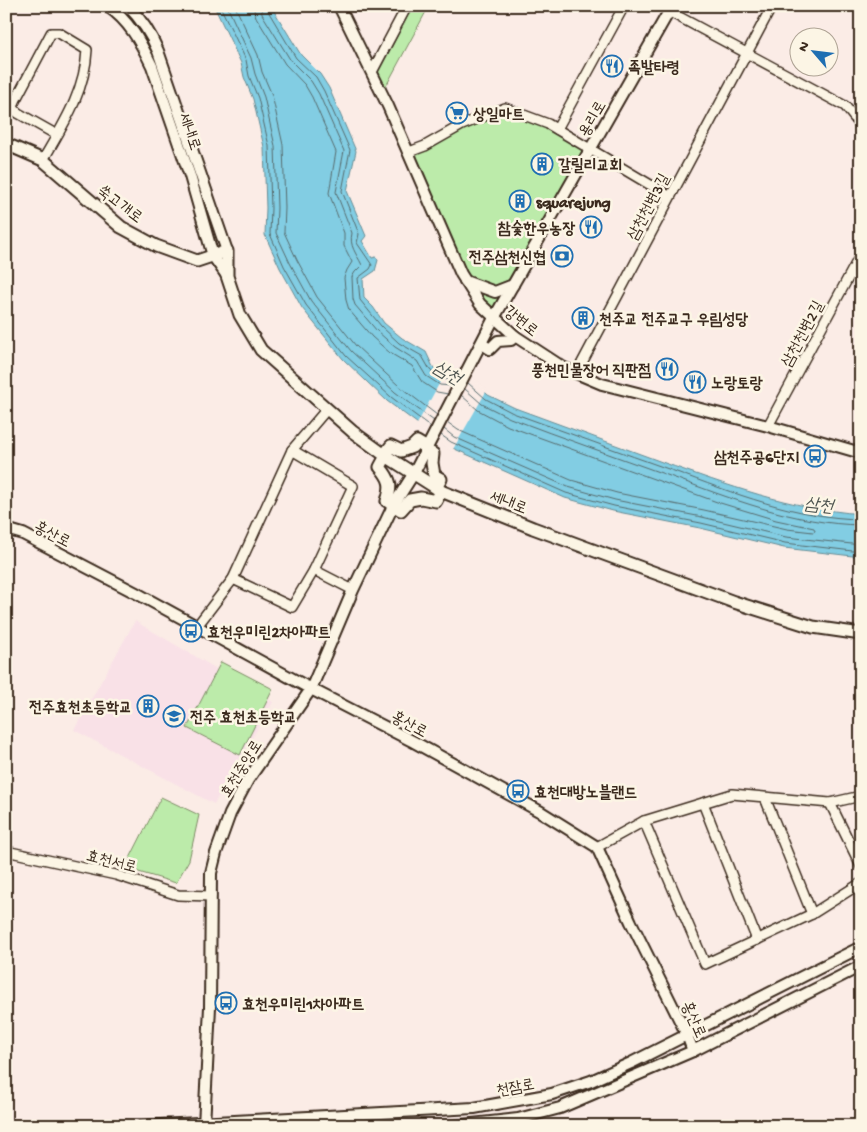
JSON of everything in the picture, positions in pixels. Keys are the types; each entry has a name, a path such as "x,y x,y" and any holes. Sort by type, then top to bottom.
{"main road":[{"name":"쑥고개로","path":"6,144 42,160 121,227 156,246 197,261 227,251"},
{"name":"세내로","path":"227,251 227,276 240,315 262,350 353,432 385,456 438,489 533,528 743,605 813,627 861,634"},
{"path":"417,442 424,453 433,454 432,468 434,475 441,478 436,501 421,498 410,500 401,510 386,502 391,490 389,478 380,468 391,446 401,451 412,447 417,442"}],"street":[{"name":"세내로","path":"107,6 128,25 144,49 152,66 190,176 213,256 227,276"},
{"name":"세내로","path":"128,6 150,34 158,51 227,251"},
{"name":"강변로","path":"339,6 409,152 465,281 493,320 513,338 576,374 602,384 768,426 861,453"},
{"path":"372,72 407,6"},
{"name":"용리로","path":"557,129 624,6"},
{"name":"삼천천변3길","path":"576,374 772,6"},
{"name":"용리로","path":"424,453 513,284 671,9 747,53"},
{"path":"42,160 57,136 73,108 81,84 87,50 59,33 50,33 13,108 18,113 57,136"},
{"path":"747,53 846,106 861,126"},
{"path":"409,152 425,146 462,126 505,108 548,124 670,196"},
{"name":"삼천천변2길","path":"768,426 861,254"},
{"path":"465,281 495,292 513,284"},
{"path":"482,344 490,349 498,341 513,338"},
{"path":"197,626 234,579 292,450 327,408"},
{"path":"234,579 292,607 314,570 352,486 292,450"},
{"name":"효천중앙로","path":"204,1124 210,1007 212,873 216,853 230,814 248,780 311,689 353,590 393,506 424,453"},
{"name":"홍산로","path":"6,529 23,534 423,747 541,812 598,847 631,922 687,1035 692,1051"},
{"path":"314,570 353,590"},
{"path":"598,847 644,821 732,794 830,803 861,796"},
{"path":"765,798 812,914"},
{"path":"703,803 757,940"},
{"path":"830,803 861,866"},
{"path":"644,821 705,964 812,914 861,883"},
{"name":"효천서로","path":"6,851 116,875 178,895 211,896"},
{"name":"천잠로","path":"142,1126 439,1111 515,1102 552,1094 591,1081 631,1063 861,947"},
{"name":"천잠로","path":"453,1126 518,1119 560,1108 692,1051 861,966"}],"shaded area":[{"name":"전주 효천초등학교","path":"135,621 273,702 214,804 74,730"}],"green space":[{"path":"413,6 429,6 385,88 378,73"},
{"path":"505,108 591,149 494,318 480,304 409,152"},
{"path":"221,662 273,689 240,755 187,728"},
{"path":"161,797 199,815 189,860 176,883 125,868"}],"water":[{"path":"214,6 271,6 301,55 320,74 329,88 356,151 347,191 366,236 362,241 372,258 376,257 378,260 375,271 363,279 364,298 384,323 402,338 426,352 433,367 444,375 466,374 488,395 515,408 711,479 760,495 809,507 861,514 861,557 784,548 700,528 613,511 565,498 448,446 387,401 343,359 302,308 280,268 265,235 264,147 253,99 244,77 241,63"}],"pier":[{"path":"466,372 487,390 452,451 416,426 445,373"}],"place":[{"name":"족발타령","path":"612,66"},
{"name":"상일마트","path":"457,113"},
{"name":"갈릴리교회","path":"542,164"},
{"name":"squarejung","path":"520,201"},
{"name":"참숯한우농장","path":"591,227"},
{"name":"전주삼천신협","path":"562,256"},
{"name":"천주교 전주교구 우림성당","path":"583,318"},
{"name":"풍천민물장어 직판점","path":"667,369"},
{"name":"노랑토랑","path":"695,382"},
{"name":"삼천주공6단지","path":"815,456"},
{"name":"효천우미린2차아파트","path":"191,631"},
{"name":"전주효천초등학교","path":"148,706"},
{"name":"전주 효천초등학교","path":"174,716"},
{"name":"효천대방노블랜드","path":"518,791"},
{"name":"효천우미린1차아파트","path":"226,1003"}],"water label":[{"name":"삼천","path":"448,372"},
{"name":"삼천","path":"819,504"}]}
